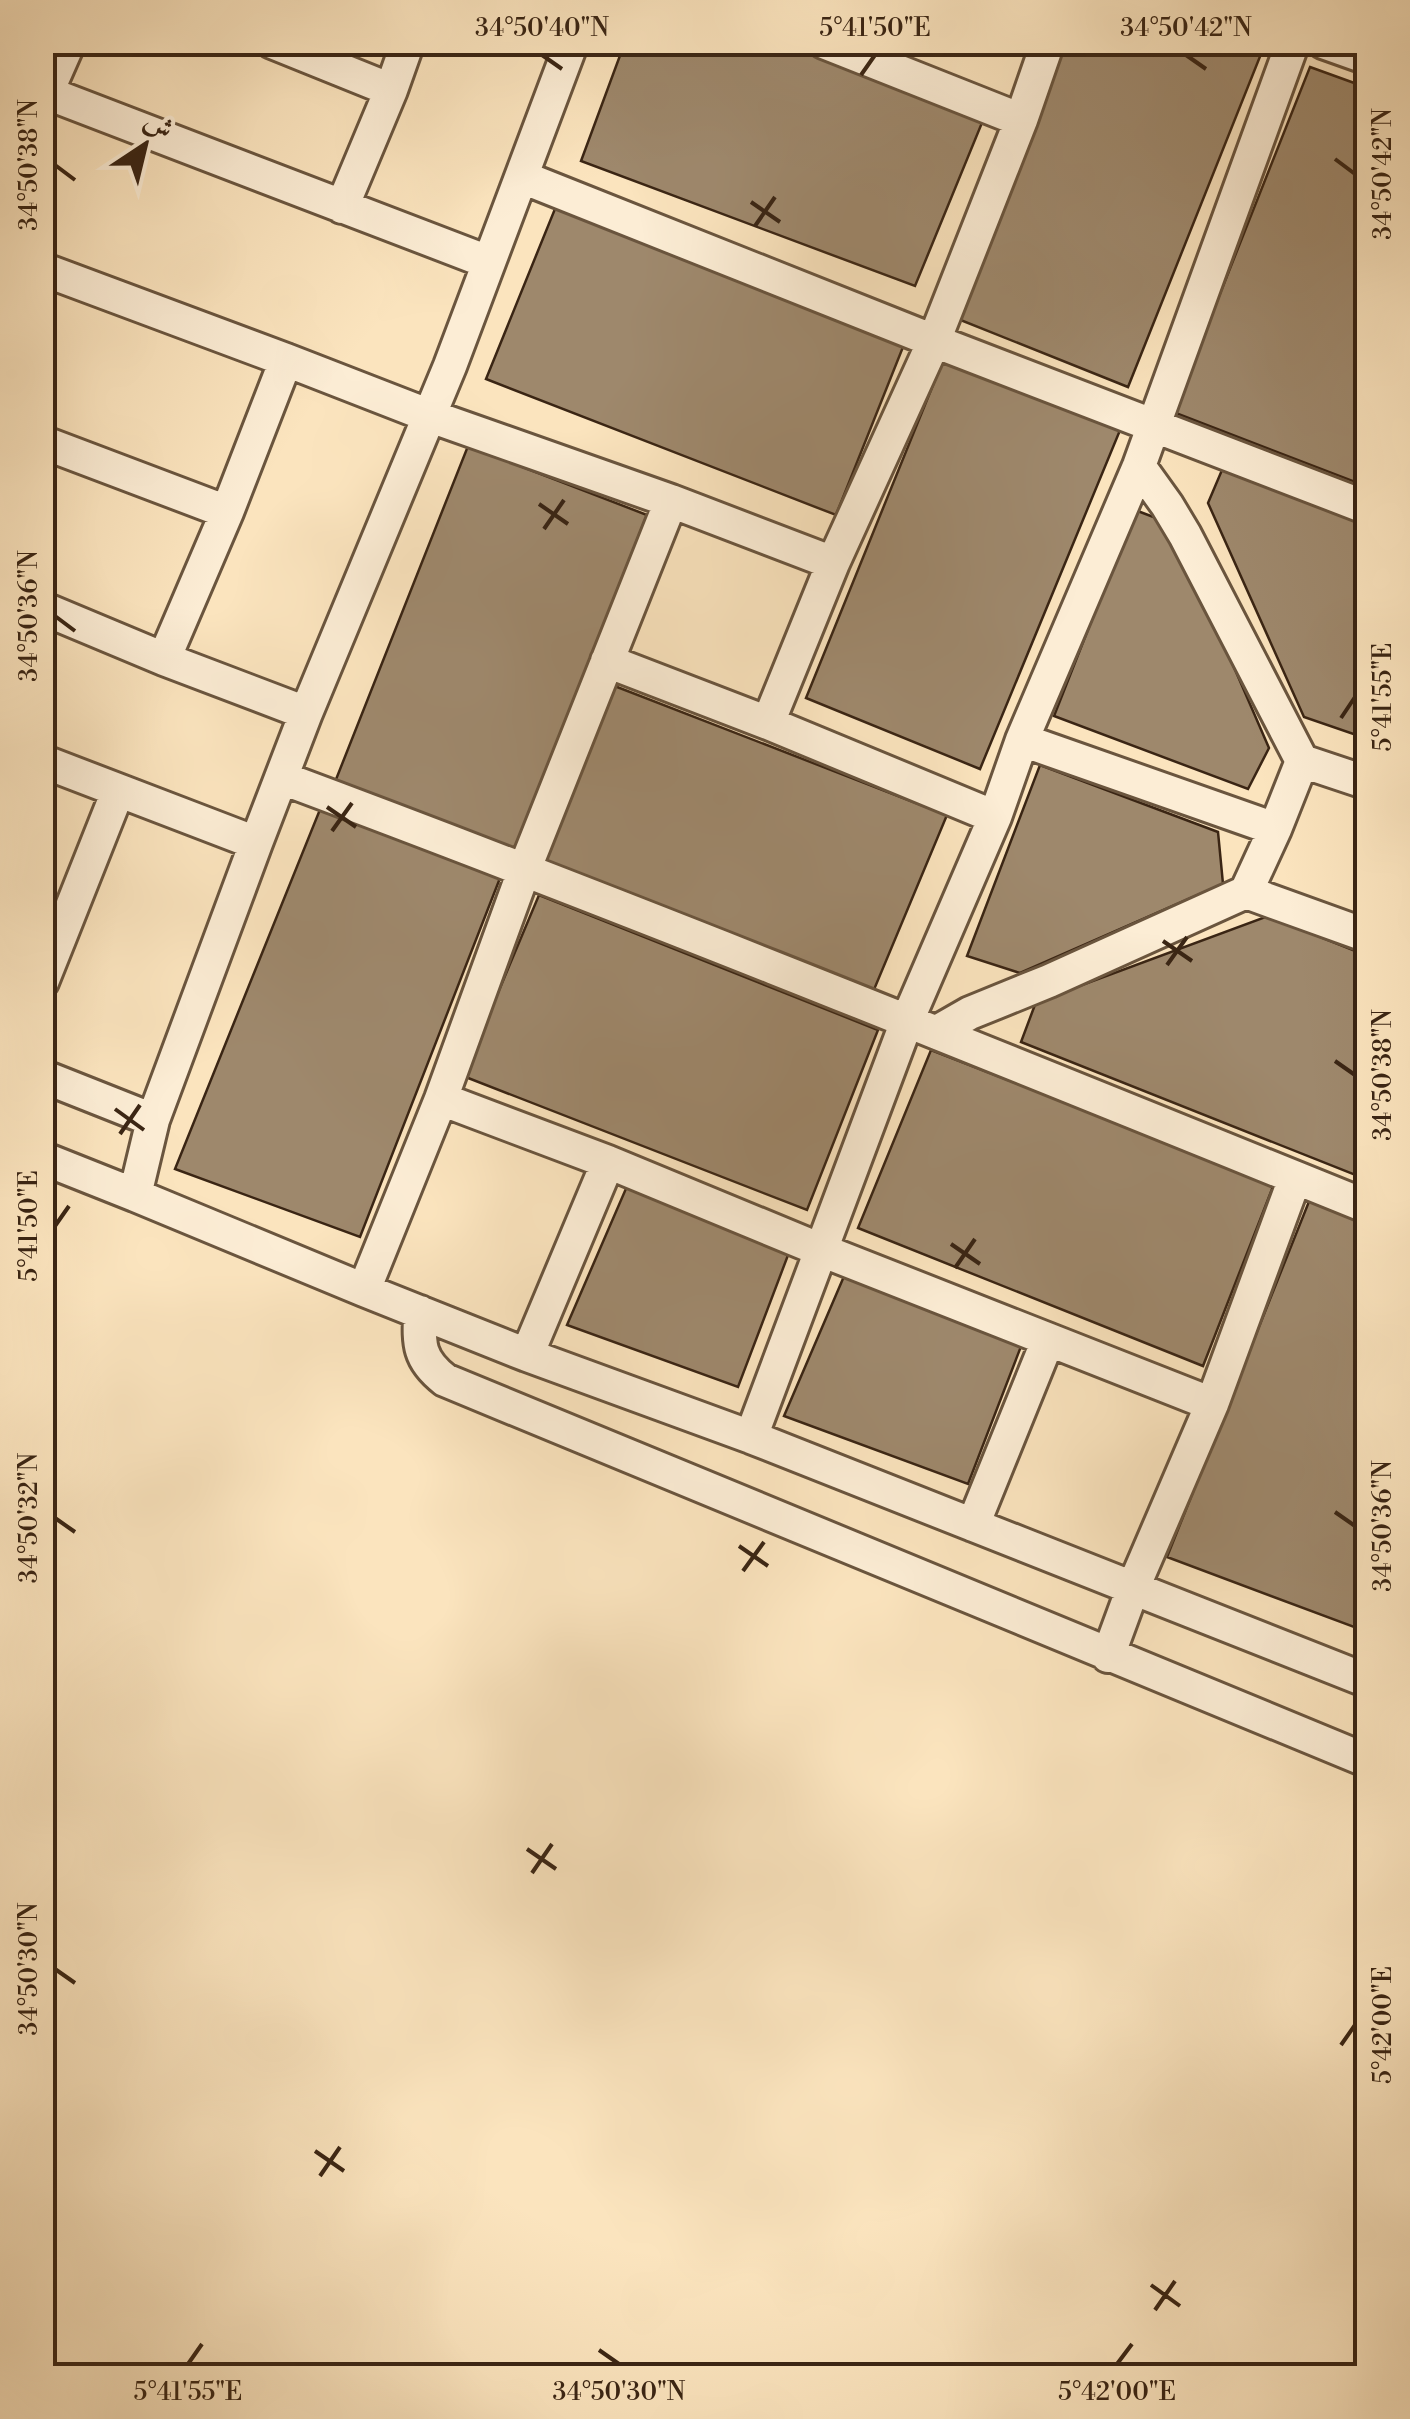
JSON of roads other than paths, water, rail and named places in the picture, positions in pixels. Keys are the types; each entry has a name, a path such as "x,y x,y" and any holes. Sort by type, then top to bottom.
{"street":[{"path":"69,42 45,91 488,262"},
{"path":"272,42 391,90"},
{"path":"342,207 408,42"},
{"path":"135,1194 153,1120 256,843 430,416 572,42"},
{"path":"768,723 833,563 934,341 1048,42"},
{"path":"751,1437 821,1250 922,1026 1022,740 1139,466 1293,42"},
{"path":"1324,42 1368,58"},
{"path":"836,45 1021,120"},
{"path":"522,177 1368,508"},
{"path":"42,269 833,563"},
{"path":"164,659 228,512 286,360"},
{"path":"42,442 228,512"},
{"path":"1139,466 1185,535 1302,760 1368,783"},
{"path":"364,1290 671,501"},
{"path":"42,608 306,713"},
{"path":"607,661 995,817"},
{"path":"1022,740 1275,828"},
{"path":"42,760 256,843"},
{"path":"922,1026 970,1013 1049,981 1246,892 1302,760"},
{"path":"282,778 525,868 1368,1207"},
{"path":"42,982 50,939 118,791"},
{"path":"1246,892 1368,936"},
{"path":"42,1076 153,1120"},
{"path":"441,1099 1212,1404"},
{"path":"42,1158 527,1354 1366,1674"},
{"path":"527,1354 608,1162"},
{"path":"1108,1656 1212,1404 1295,1178"},
{"path":"420,1312 419,1344 423,1356 445,1380 1368,1761"},
{"path":"974,1525 1048,1340"}]}
